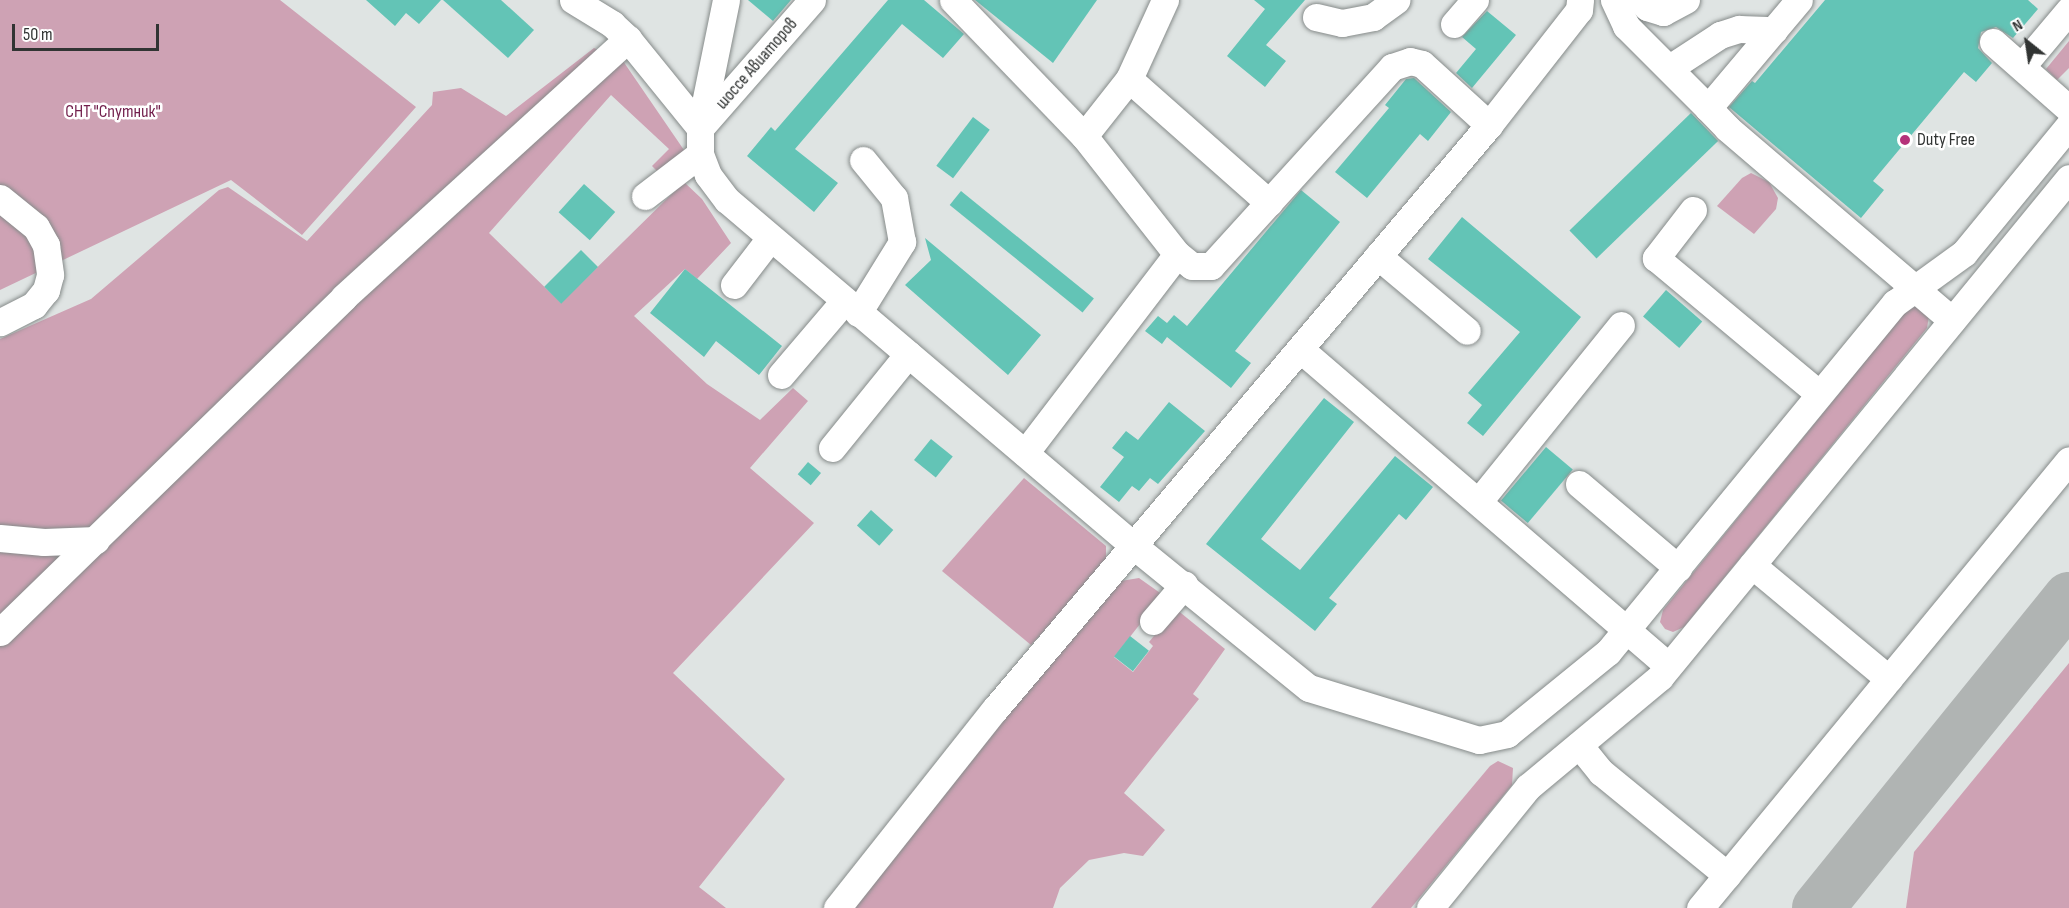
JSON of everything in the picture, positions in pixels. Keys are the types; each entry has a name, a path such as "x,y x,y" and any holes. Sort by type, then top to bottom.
{"lane":[{"path":"573,0 612,24 628,39 700,141 708,175 727,200 1134,546 1315,692 1479,740 1506,734 1608,652 1895,303 1964,253 2069,125"},
{"path":"700,141 726,0"},
{"name":"шоссе Авиаторов","path":"645,196 700,141 812,0"},
{"path":"953,0 1084,136 1177,254 1192,266 1211,266 1400,63 1422,64 1489,125"},
{"path":"1084,136 1129,79 1165,0"},
{"path":"1316,16 1342,23 1373,16 1396,0"},
{"path":"1454,24 1475,0"},
{"path":"837,908 995,709 1489,125 1580,10 1580,0"},
{"path":"1614,0 1626,26 1671,67 1727,128 1952,320"},
{"path":"1641,0 1647,7 1663,12 1686,0"},
{"path":"1708,108 1799,0"},
{"path":"2022,66 2069,10"},
{"path":"1671,67 1720,35 1739,29 1774,30"},
{"path":"0,632 344,297 628,39"},
{"path":"1993,42 2069,109"},
{"path":"1129,79 1269,203"},
{"path":"781,375 851,307 902,242 894,198 863,160"},
{"path":"1430,908 1528,787 1650,686 1668,666 2069,178"},
{"path":"0,198 36,227 46,245 50,275 46,290 34,305 0,322"},
{"path":"1693,210 1656,258 1819,394"},
{"path":"734,285 770,238"},
{"path":"1025,453 1177,254"},
{"path":"1378,256 1467,331"},
{"path":"1479,501 1621,325"},
{"path":"1300,349 1668,666"},
{"path":"832,448 908,354"},
{"path":"1700,908 2069,460"},
{"path":"1579,484 1678,568"},
{"path":"0,538 44,542 96,540"},
{"path":"1752,565 1889,679"},
{"path":"1153,621 1184,585"},
{"path":"1579,745 1601,772 1727,875"}],"green space":[{"name":"СНТ \"Спутник\"","path":"0,0 280,0 416,107 302,235 231,180 0,290"},
{"path":"2069,41 2069,68 2057,80 2046,69"},
{"path":"594,48 623,61 686,153 659,173 652,166 669,149 611,95 489,233 561,303 684,182 702,199 731,243 697,279 685,269 634,316 707,384 760,420 793,388 808,401 750,468 814,523 673,673 785,779 699,887 726,908 0,908 0,339 91,299 219,190 228,187 307,241 432,105 433,92 461,88 506,116"},
{"path":"1751,173 1769,182 1778,198 1776,209 1754,234 1717,206 1742,178"},
{"path":"1916,306 1929,316 1927,328 1684,627 1673,632 1665,629 1660,622 1663,610 1906,311"},
{"path":"1024,478 1106,546 1106,564 1031,645 942,571"},
{"path":"1139,578 1163,595 1114,657 1133,672 1153,646 1149,642 1176,609 1225,649 1193,694 1199,699 1124,793 1165,830 1143,856 1124,853 1089,860 1060,888 1053,908 849,908 1115,582"},
{"path":"2069,663 2069,908 1906,908 1914,852"},
{"path":"1498,761 1513,768 1512,785 1411,908 1371,908 1490,766"}],"building":[{"path":"366,0 441,0 419,24 406,13 395,26"},
{"path":"443,0 501,0 534,30 508,58"},
{"path":"748,0 791,0 773,21"},
{"path":"888,0 924,0 964,34 943,58 902,24 795,149 838,183 814,212 747,156 771,127 775,131"},
{"path":"975,0 1097,0 1053,63"},
{"path":"1254,0 1305,0 1266,45 1286,61 1265,87 1227,56 1265,9"},
{"path":"1825,0 2028,0 2038,9 2013,38 1996,27 1981,32 1978,48 1992,63 1976,82 1964,72 1873,181 1884,190 1861,218 1729,107 1752,81 1755,83"},
{"path":"1487,11 1516,35 1472,88 1456,73 1476,49 1462,37"},
{"path":"1414,78 1451,112 1428,141 1420,134 1367,198 1335,172 1389,108 1385,105 1406,79"},
{"path":"1691,113 1718,141 1597,258 1569,230"},
{"path":"973,117 990,130 953,178 936,166"},
{"path":"584,184 615,212 590,240 559,212"},
{"path":"1301,190 1340,222 1235,351 1251,363 1231,388 1167,337 1162,344 1145,331 1158,316 1167,323 1174,315 1187,326"},
{"path":"961,191 1094,299 1083,313 950,205"},
{"path":"1462,217 1581,317 1483,436 1467,423 1482,405 1468,393 1520,332 1428,259"},
{"path":"925,238 1041,335 1008,375 905,285 931,260"},
{"path":"581,250 598,267 561,304 544,287"},
{"path":"685,269 782,346 759,375 716,341 704,357 650,313"},
{"path":"1666,290 1702,321 1679,348 1643,316"},
{"path":"1324,398 1354,422 1261,539 1300,570 1395,456 1433,487 1406,520 1399,514 1329,598 1337,604 1315,631 1206,544"},
{"path":"1169,402 1205,431 1158,484 1150,478 1139,491 1132,486 1119,502 1100,487 1124,457 1112,448 1126,431 1138,440"},
{"path":"931,439 953,457 936,478 914,460"},
{"path":"1546,447 1573,469 1528,523 1501,501"},
{"path":"808,462 821,473 811,485 798,474"},
{"path":"871,510 893,530 879,546 857,526"},
{"path":"1130,636 1149,651 1133,671 1114,656"}],"taxiway":[{"path":"1818,908 2069,598"}],"place":[{"name":"Duty Free","path":"1905,140"}]}
